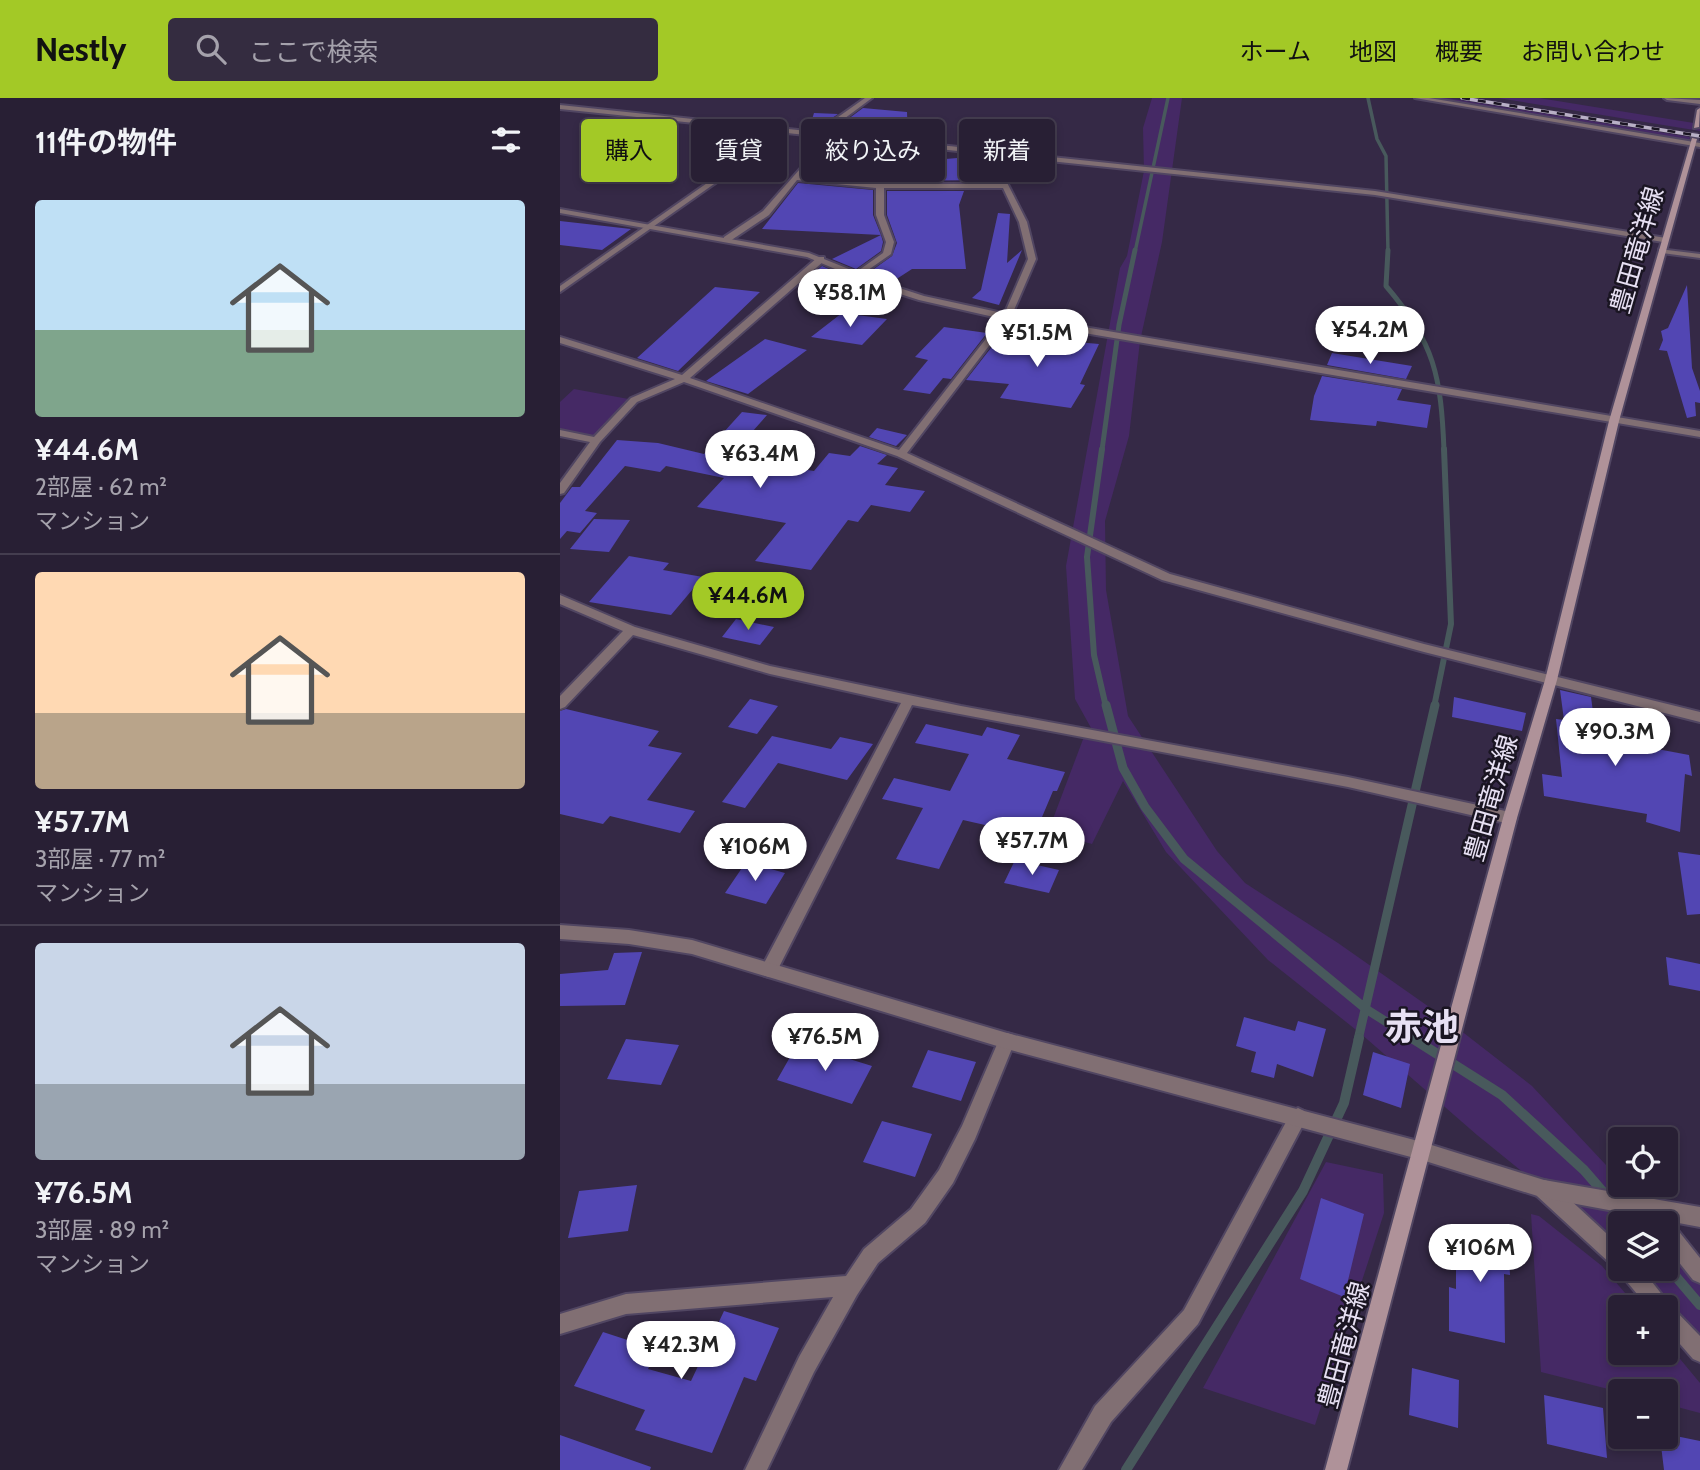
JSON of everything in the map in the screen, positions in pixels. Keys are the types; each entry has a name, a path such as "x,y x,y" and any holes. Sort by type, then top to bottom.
{"main road":[{"name":"豊田竜洋線","path":"1336,1470 1510,818 1551,680 1614,421 1696,139 1700,110"}],"street":[{"path":"840,119 870,98"},
{"path":"1418,98 1696,139"},
{"path":"1668,98 1700,102"},
{"path":"560,107 691,121"},
{"path":"1055,160 1375,193 1663,245 1700,256"},
{"path":"727,239 766,213 801,172"},
{"path":"795,178 880,186 1006,186"},
{"path":"560,290 713,182"},
{"path":"901,454 1007,317 1032,259 1023,222 1004,182"},
{"path":"858,275 887,254 890,242 880,215 880,186"},
{"path":"560,211 727,239 821,259 922,298 1007,317 1700,434"},
{"path":"560,491 596,440 634,400 683,379 821,259"},
{"path":"560,341 683,379 901,454 1166,577 1700,717"},
{"path":"560,433 596,440"},
{"path":"560,599 631,630 770,670 1348,782 1510,818"},
{"path":"560,705 631,630"},
{"path":"769,970 909,699"},
{"path":"560,932 629,937 692,947 1007,1041 1422,1151 1544,1189 1700,1217"},
{"path":"756,1470 819,1336 869,1260 917,1217 957,1157 1007,1041"},
{"path":"1070,1470 1103,1414 1191,1317 1298,1117"},
{"path":"1544,1189 1608,1248"},
{"path":"1678,1246 1700,1273"},
{"path":"1639,1281 1651,1295"},
{"path":"560,1324 626,1304 853,1285"},
{"path":"1678,1326 1700,1352"}],"shaded area":[{"path":"1152,98 1182,98 1162,242 1140,341 1129,436 1105,521 1106,590 1128,716 1217,851 1245,883 1338,943 1442,1016 1532,1086 1608,1167 1608,1197 1636,1197 1649,1211 1608,1211 1608,1251 1561,1203 1477,1135 1360,1033 1268,960 1166,852 1123,781 1092,844 1048,832 1085,734 1095,735 1075,699 1066,566 1120,268 1127,256 1144,171 1143,128"},
{"path":"1421,98 1447,98 1690,137 1688,143"},
{"path":"1498,98 1539,98 1700,124 1700,131"},
{"path":"574,389 634,400 596,440 560,433 560,402"},
{"path":"1326,1162 1383,1174 1384,1213 1315,1425 1203,1388"},
{"path":"1531,1214 1539,1216 1602,1266 1608,1273 1608,1281 1615,1281 1627,1295 1608,1295 1608,1365 1678,1365 1678,1356 1700,1383 1700,1413 1678,1407 1678,1379 1608,1379 1608,1389 1541,1372"},
{"path":"1678,1246 1700,1273 1700,1365 1678,1335 1678,1295 1648,1295 1637,1281 1678,1281"}],"building":[{"path":"863,108 907,112 907,119 848,119"},
{"path":"814,113 838,114 831,119 812,119"},
{"path":"959,158 959,180 945,180 945,159"},
{"path":"798,183 873,190 873,215 881,235 762,229"},
{"path":"887,191 964,191 959,205 966,269 912,269 895,280 867,274 892,256 897,243 887,215"},
{"path":"998,213 1010,214 1007,263 1022,250 999,305 972,298 981,290"},
{"path":"560,221 631,229 602,250 560,245"},
{"path":"881,235 881,251 856,269 832,259"},
{"path":"822,266 859,282 851,291 802,284"},
{"path":"1687,285 1692,368 1700,391 1700,403 1695,402 1696,416 1687,418 1667,351 1659,350 1663,340 1661,331 1668,328"},
{"path":"715,287 760,292 678,371 637,358"},
{"path":"842,313 887,319 862,345 811,337"},
{"path":"944,327 987,333 951,379 943,378 930,394 903,390 928,360 915,357"},
{"path":"1001,335 1099,344 1080,384 1085,385 1071,408 1000,398 1009,384 966,380"},
{"path":"765,339 807,350 748,394 706,381"},
{"path":"1332,353 1412,366 1406,379 1327,365"},
{"path":"1322,376 1402,389 1397,400 1431,405 1427,428 1377,421 1376,426 1310,420 1314,396"},
{"path":"742,412 767,415 729,458 814,471 829,453 850,456 860,446 887,455 877,464 898,468 885,485 925,491 910,512 871,505 858,522 848,520 811,570 755,561 786,523 697,507 724,478 666,466 660,472 625,466 585,511 597,513 580,533 567,531 560,539 560,503 572,487 580,487 617,440 658,443 704,454"},
{"path":"877,428 907,435 896,446 869,437"},
{"path":"594,519 630,520 609,552 570,549"},
{"path":"629,556 669,563 663,570 703,577 671,615 589,602"},
{"path":"736,619 774,627 760,645 722,637"},
{"path":"1560,690 1591,697 1595,727 1634,733 1636,745 1689,755 1692,776 1685,774 1680,832 1646,822 1647,814 1544,796 1542,774 1562,777 1556,719 1564,720"},
{"path":"1454,697 1526,713 1522,731 1452,717"},
{"path":"750,699 778,706 757,734 728,727"},
{"path":"566,709 659,731 648,746 682,753 647,800 695,811 680,833 610,816 603,824 560,814 560,711"},
{"path":"926,724 982,736 987,727 1020,735 1007,759 1065,772 1057,791 1053,791 1034,836 963,820 939,869 896,859 923,808 882,799 894,778 950,791 969,754 915,743"},
{"path":"772,736 831,749 840,737 873,744 847,780 778,763 745,808 722,802"},
{"path":"1678,852 1700,855 1700,914 1687,915"},
{"path":"1015,860 1059,870 1049,893 1004,883"},
{"path":"746,862 785,873 766,904 725,893"},
{"path":"642,952 625,1005 560,1006 560,974 608,970 614,953"},
{"path":"1666,957 1700,964 1700,991 1669,985"},
{"path":"1244,1017 1295,1031 1298,1021 1326,1029 1313,1077 1277,1064 1274,1078 1251,1072 1256,1052 1236,1046"},
{"path":"626,1039 679,1045 661,1085 607,1079"},
{"path":"798,1043 872,1066 852,1104 777,1080"},
{"path":"928,1050 976,1062 961,1101 912,1087"},
{"path":"1373,1052 1410,1064 1401,1108 1363,1095"},
{"path":"882,1121 932,1134 915,1177 863,1162"},
{"path":"637,1185 628,1231 568,1238 579,1191"},
{"path":"1321,1198 1364,1214 1344,1297 1300,1279"},
{"path":"1456,1224 1508,1234 1510,1275 1504,1274 1505,1343 1449,1331 1449,1287 1456,1289"},
{"path":"724,1311 779,1328 756,1381 744,1377 712,1453 635,1430 645,1410 574,1386 603,1332 658,1350 648,1369 691,1381"},
{"path":"1412,1368 1459,1380 1458,1428 1409,1415"},
{"path":"1544,1395 1603,1408 1607,1458 1547,1444"},
{"path":"560,1435 651,1467 650,1470 560,1470"},
{"path":"1678,1436 1700,1441 1700,1470 1664,1470 1661,1449 1678,1449"}],"waterway":[{"path":"1135,252 1168,98"},
{"path":"1368,98 1377,139 1386,156 1388,251"},
{"path":"1102,450 1119,325 1135,250"},
{"path":"1388,251 1386,286 1415,325 1432,362 1441,402 1444,450"},
{"path":"1102,449 1087,557 1094,655 1106,707"},
{"path":"1434,707 1451,624 1444,449"},
{"path":"1106,705 1123,768 1145,807 1184,859 1365,1008"},
{"path":"1365,1008 1435,705"},
{"path":"1358,1040 1365,1008"},
{"path":"1365,1008 1415,1040"},
{"path":"1126,1470 1303,1191 1344,1103 1359,1038"},
{"path":"1412,1038 1502,1095 1584,1170 1620,1211"},
{"path":"1678,1279 1700,1305"}],"tunnel":[{"path":"1694,139 1696,127"}],"railway":[{"path":"1462,98 1700,136"}],"district":[{"name":"赤池","path":"1422,1027"}]}
